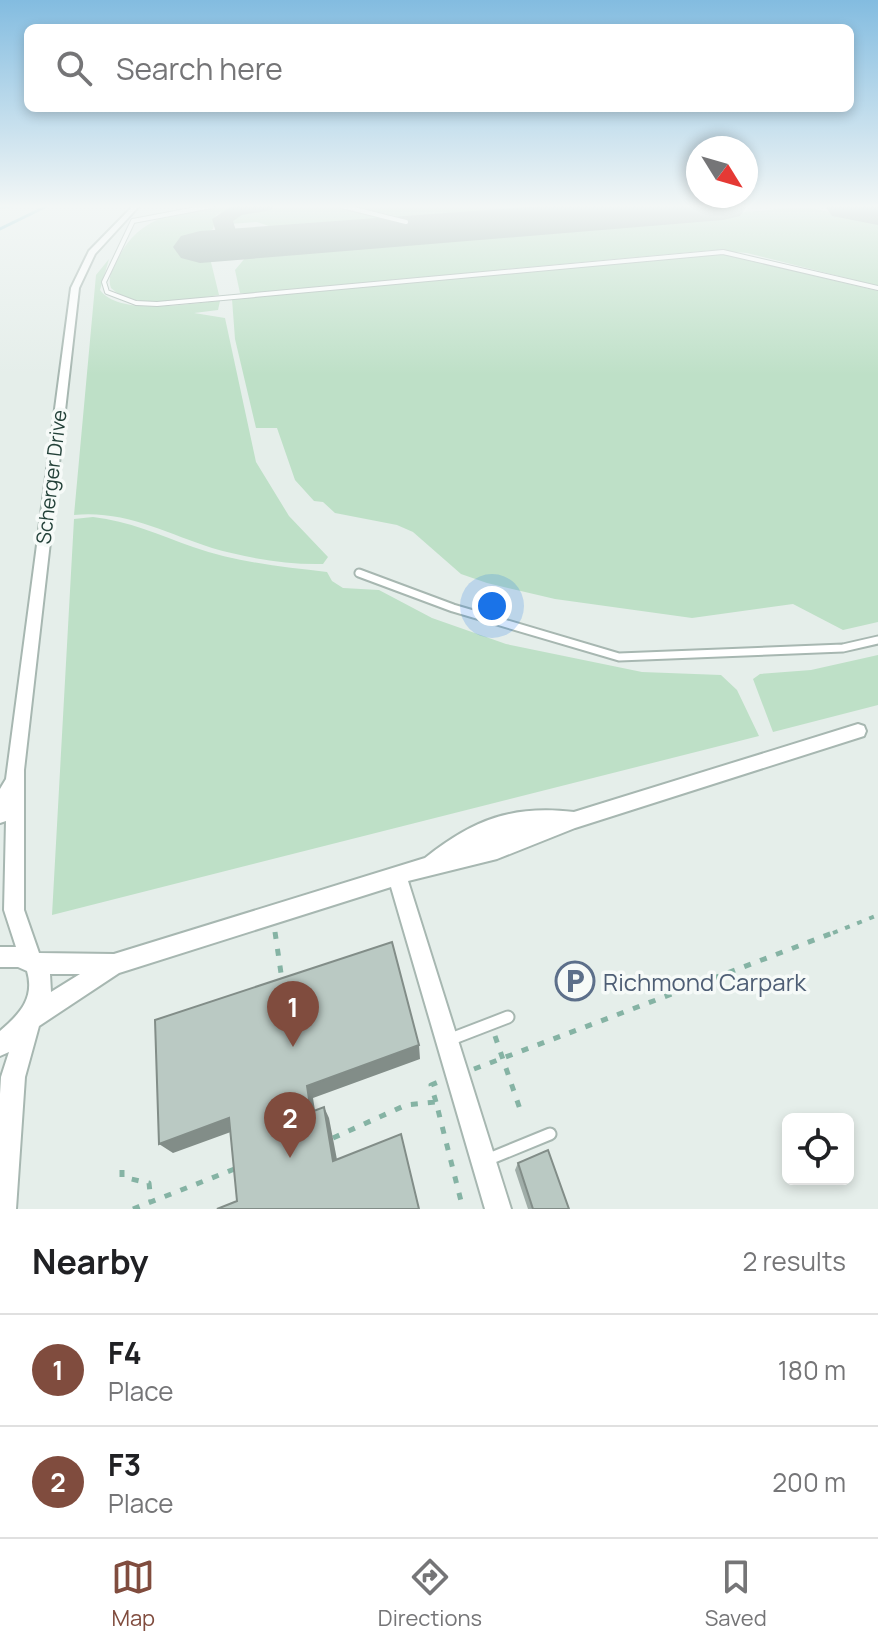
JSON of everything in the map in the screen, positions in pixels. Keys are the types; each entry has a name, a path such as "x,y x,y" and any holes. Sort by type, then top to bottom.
{"street":[{"name":"Scherger Drive","path":"3,1209 13,1077 41,989 14,910 15,770 75,288 87,262"},
{"path":"0,1045 30,1019 114,964 431,865 518,844 574,820 858,731"},
{"name":"Scherger Drive","path":"0,815 15,770"},
{"path":"397,876 498,1209"},
{"path":"0,957 33,962 114,964"}],"lane":[{"path":"113,262 104,282 107,292 136,303 157,304 610,262"},
{"path":"768,262 878,288"},
{"path":"359,573 453,608 619,657 843,648 878,640"},
{"path":"448,1040 508,1017"},
{"path":"484,1161 550,1134"}],"path":[{"path":"273,915 283,982"},
{"path":"463,1209 431,1085 740,971 878,915"},
{"path":"491,1024 522,1115"},
{"path":"333,1138 406,1105 436,1102"},
{"path":"136,1208 244,1165"},
{"path":"122,1170 122,1177 149,1183 151,1202"}],"green space":[{"path":"108,262 100,290 123,303 174,306 220,301 218,310 194,313 225,318 256,462 289,516 328,557 323,564 253,558 212,548 128,519 93,514 74,515 96,275"},
{"path":"116,262 211,262 219,295 163,302 134,300 111,288"},
{"path":"241,262 580,262 250,293 240,293 235,270"},
{"path":"630,262 758,262 878,291 878,622 843,630 793,604 692,618 555,599 461,574 413,532 397,525 335,513 323,502 314,501 295,480 277,428 256,428 235,339 232,299"},
{"path":"784,262 878,262 878,286"},
{"path":"93,517 131,525 226,557 327,572 332,581 343,588 379,590 432,618 506,644 642,672 721,675 737,690 759,736 52,915 74,519"},
{"path":"878,655 878,705 773,732 753,679 760,674 811,670"}],"building":[{"path":"392,942 419,1045 307,1086 311,1112 324,1107 333,1161 401,1134 419,1209 217,1209 237,1201 229,1118 159,1144 155,1020"},
{"path":"548,1150 569,1209 533,1209 518,1163"}],"place":[{"name":"Richmond Carpark","path":"575,981"},
{"name":"F4","path":"293,1047"},
{"name":"F3","path":"290,1158"}]}
